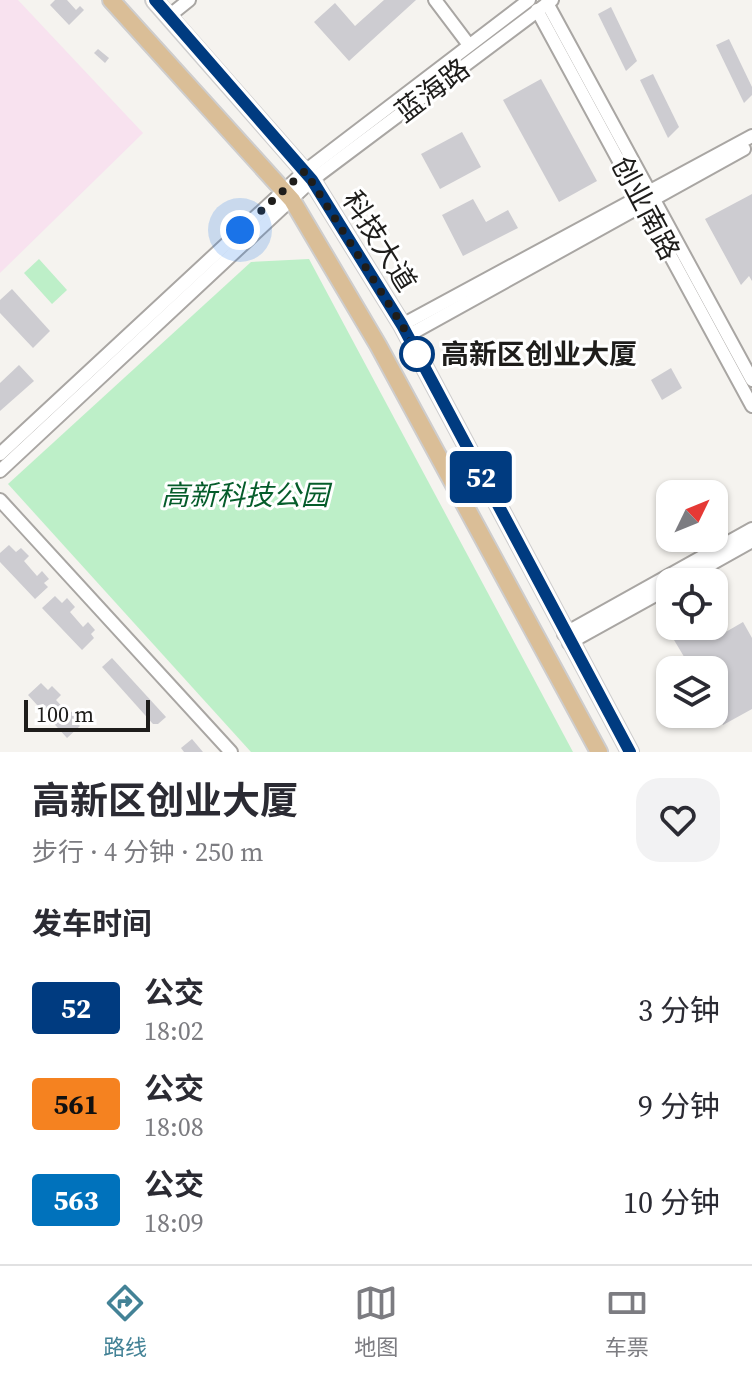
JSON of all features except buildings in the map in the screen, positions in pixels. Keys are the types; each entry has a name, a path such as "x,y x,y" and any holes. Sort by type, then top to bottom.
{"main road":[{"name":"科技大道","path":"111,0 288,195 378,345 599,752"},
{"name":"科技大道","path":"154,0 308,176 405,331 630,752"}],"street":[{"path":"169,16 189,0"},
{"path":"435,0 469,45"},
{"name":"蓝海路","path":"308,176 469,45 541,3"},
{"name":"蓝海路","path":"308,176 541,3"},
{"name":"创业南路","path":"541,3 647,199 752,406"},
{"path":"647,199 752,136"},
{"path":"405,331 752,145"},
{"path":"0,471 308,176"},
{"path":"0,454 288,195"},
{"name":"创业南路","path":"647,199 752,380"},
{"path":"0,500 231,752"},
{"path":"567,639 752,529"},
{"path":"704,568 752,541"},
{"path":"567,639 656,594"}],"shaded area":[{"path":"0,0 18,0 143,133 0,273"}],"green space":[{"path":"39,259 67,290 52,304 24,273"},
{"name":"高新科技公园","path":"309,259 573,752 251,752 8,484 251,262"}],"bus line":[{"name":"52","path":"155,0 312,180 402,325 564,634 630,752"}],"place":[{"name":"高新区创业大厦","path":"417,354"}],"route":[{"path":"240,230 305,171 402,325 422,363 417,354"}]}
